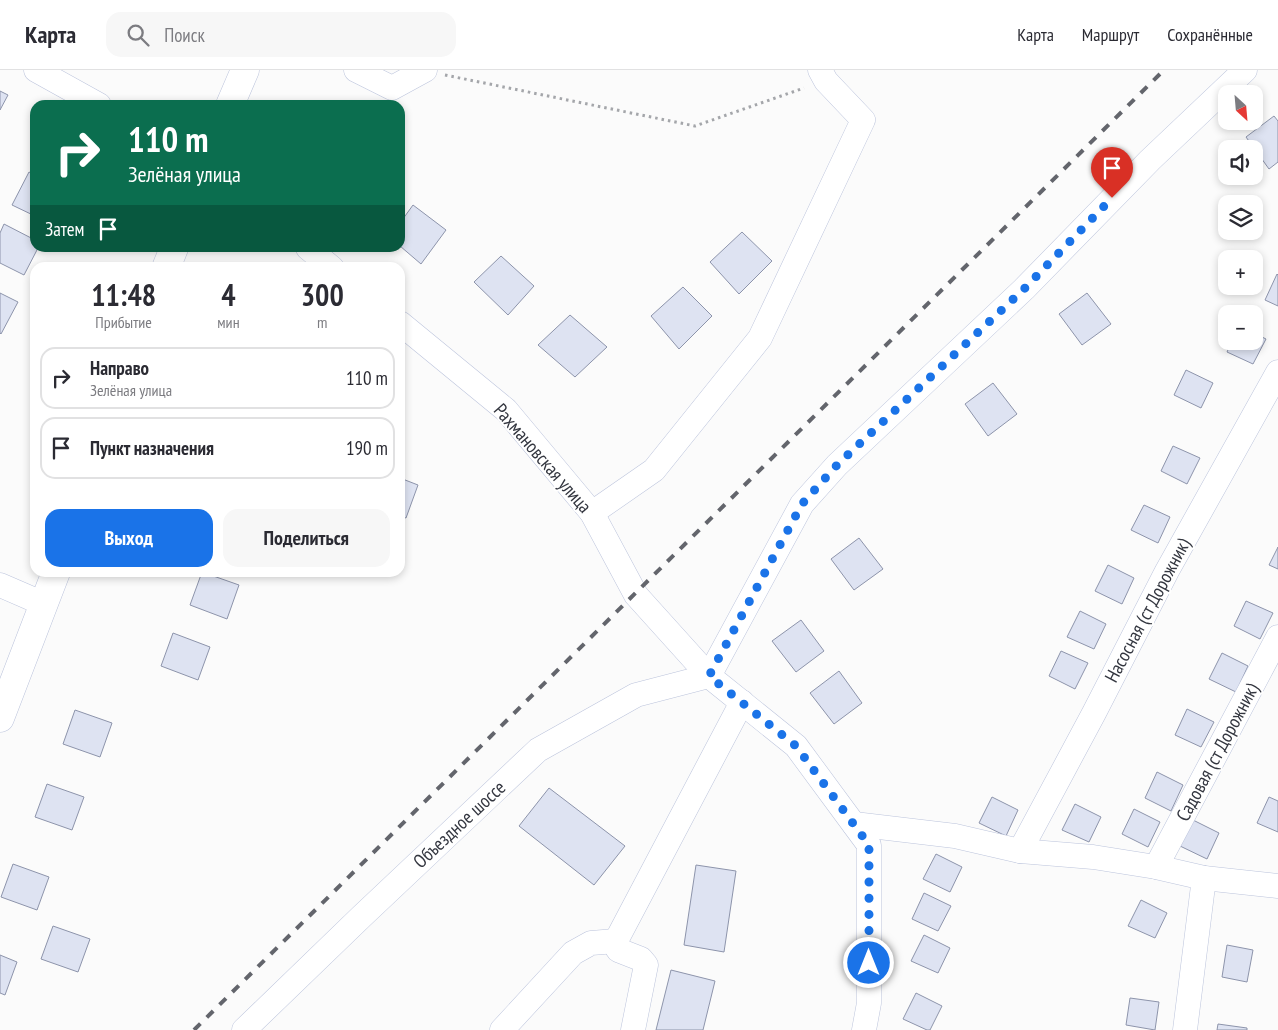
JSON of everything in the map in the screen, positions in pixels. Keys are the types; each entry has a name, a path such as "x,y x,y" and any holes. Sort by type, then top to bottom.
{"main road":[{"path":"232,100 245,70"},
{"path":"0,718 54,577"}],"street":[{"path":"36,70 90,100"},
{"path":"356,70 392,88 425,70"},
{"path":"709,676 802,504 837,465 1024,289 1150,160 1245,70"},
{"path":"592,513 654,470 760,338 863,120 823,75"},
{"path":"313,252 325,262"},
{"name":"Рахмановская улица","path":"405,328 506,410 592,513 636,595 709,676 796,746 869,845 870,1003 864,1030"},
{"name":"Насосная (ст Дорожник)","path":"1020,850 1094,713 1167,571 1278,372"},
{"path":"0,585 44,604"},
{"name":"Садовая (ст Дорожник)","path":"1156,867 1278,637"},
{"name":"Объездное шоссе","path":"244,1030 538,750 636,695 709,676"},
{"path":"633,1030 646,965 641,959 618,950 616,941 742,702"},
{"path":"854,824 956,836 1020,850 1093,857 1156,867 1204,878 1278,886"},
{"path":"1185,1030 1204,878"},
{"path":"502,1030 573,953 591,943 616,941"}],"path":[{"path":"425,70 695,126 823,75"}],"building":[{"path":"0,91 8,95 0,110"},
{"path":"1274,116 1278,121 1278,162 1269,169 1263,161 1263,140 1248,140 1246,137 1255,130 1263,130 1263,124"},
{"path":"29,172 30,172 30,214 12,205"},
{"path":"413,205 446,230 421,264 405,250 405,216"},
{"path":"4,224 30,237 30,252 36,252 24,275 0,263 0,233"},
{"path":"742,232 772,261 739,294 710,262"},
{"path":"501,256 534,286 508,315 474,282"},
{"path":"1278,275 1278,306 1265,300"},
{"path":"683,287 712,316 679,349 651,316"},
{"path":"0,293 18,302 1,334 0,333"},
{"path":"1087,293 1111,324 1082,345 1059,314"},
{"path":"570,315 607,347 575,377 538,345"},
{"path":"1228,350 1260,350 1253,364 1227,352"},
{"path":"1186,370 1213,383 1201,408 1174,395"},
{"path":"993,383 1017,414 988,436 965,404"},
{"path":"1173,446 1200,458 1187,484 1161,471"},
{"path":"405,480 418,485 405,518"},
{"path":"1144,505 1170,517 1158,543 1131,530"},
{"path":"859,538 883,569 854,590 831,559"},
{"path":"1278,547 1278,569 1269,565"},
{"path":"1108,565 1134,578 1122,604 1095,591"},
{"path":"200,577 216,577 239,585 227,619 190,605"},
{"path":"1246,601 1273,613 1260,639 1234,626"},
{"path":"1080,611 1106,624 1094,649 1067,637"},
{"path":"801,620 824,651 796,672 772,641"},
{"path":"173,633 210,647 198,680 161,666"},
{"path":"1061,651 1088,663 1075,689 1049,676"},
{"path":"1222,653 1248,666 1236,692 1209,679"},
{"path":"839,671 862,703 834,724 810,693"},
{"path":"1187,709 1214,722 1201,747 1175,735"},
{"path":"75,710 112,723 100,757 63,744"},
{"path":"1157,772 1183,785 1171,811 1145,798"},
{"path":"47,784 84,797 72,830 35,817"},
{"path":"549,788 625,846 594,885 519,826"},
{"path":"992,797 1018,810 1006,836 979,823"},
{"path":"1269,797 1278,801 1278,832 1257,823"},
{"path":"1075,804 1101,817 1089,842 1062,830"},
{"path":"1134,809 1160,822 1148,847 1122,834"},
{"path":"1193,820 1219,833 1207,859 1180,846"},
{"path":"936,854 962,867 950,892 923,879"},
{"path":"13,864 49,877 37,910 1,897"},
{"path":"696,865 736,871 724,952 684,945"},
{"path":"924,893 951,906 938,931 912,919"},
{"path":"1141,900 1167,913 1155,938 1128,926"},
{"path":"53,926 90,939 78,972 41,959"},
{"path":"924,935 950,948 938,973 911,961"},
{"path":"1227,945 1253,950 1247,982 1222,977"},
{"path":"0,955 17,962 5,995 0,993"},
{"path":"671,970 715,981 703,1030 656,1030"},
{"path":"916,993 942,1006 930,1030 903,1019"},
{"path":"1130,998 1159,1002 1155,1030 1126,1025"},
{"path":"1218,1024 1247,1028 1247,1030 1217,1030"}],"railway":[{"path":"194,1030 1164,70"}],"route":[{"path":"869,963 869,845 796,746 709,676 802,504 837,465 1024,289 1112,198"}]}
